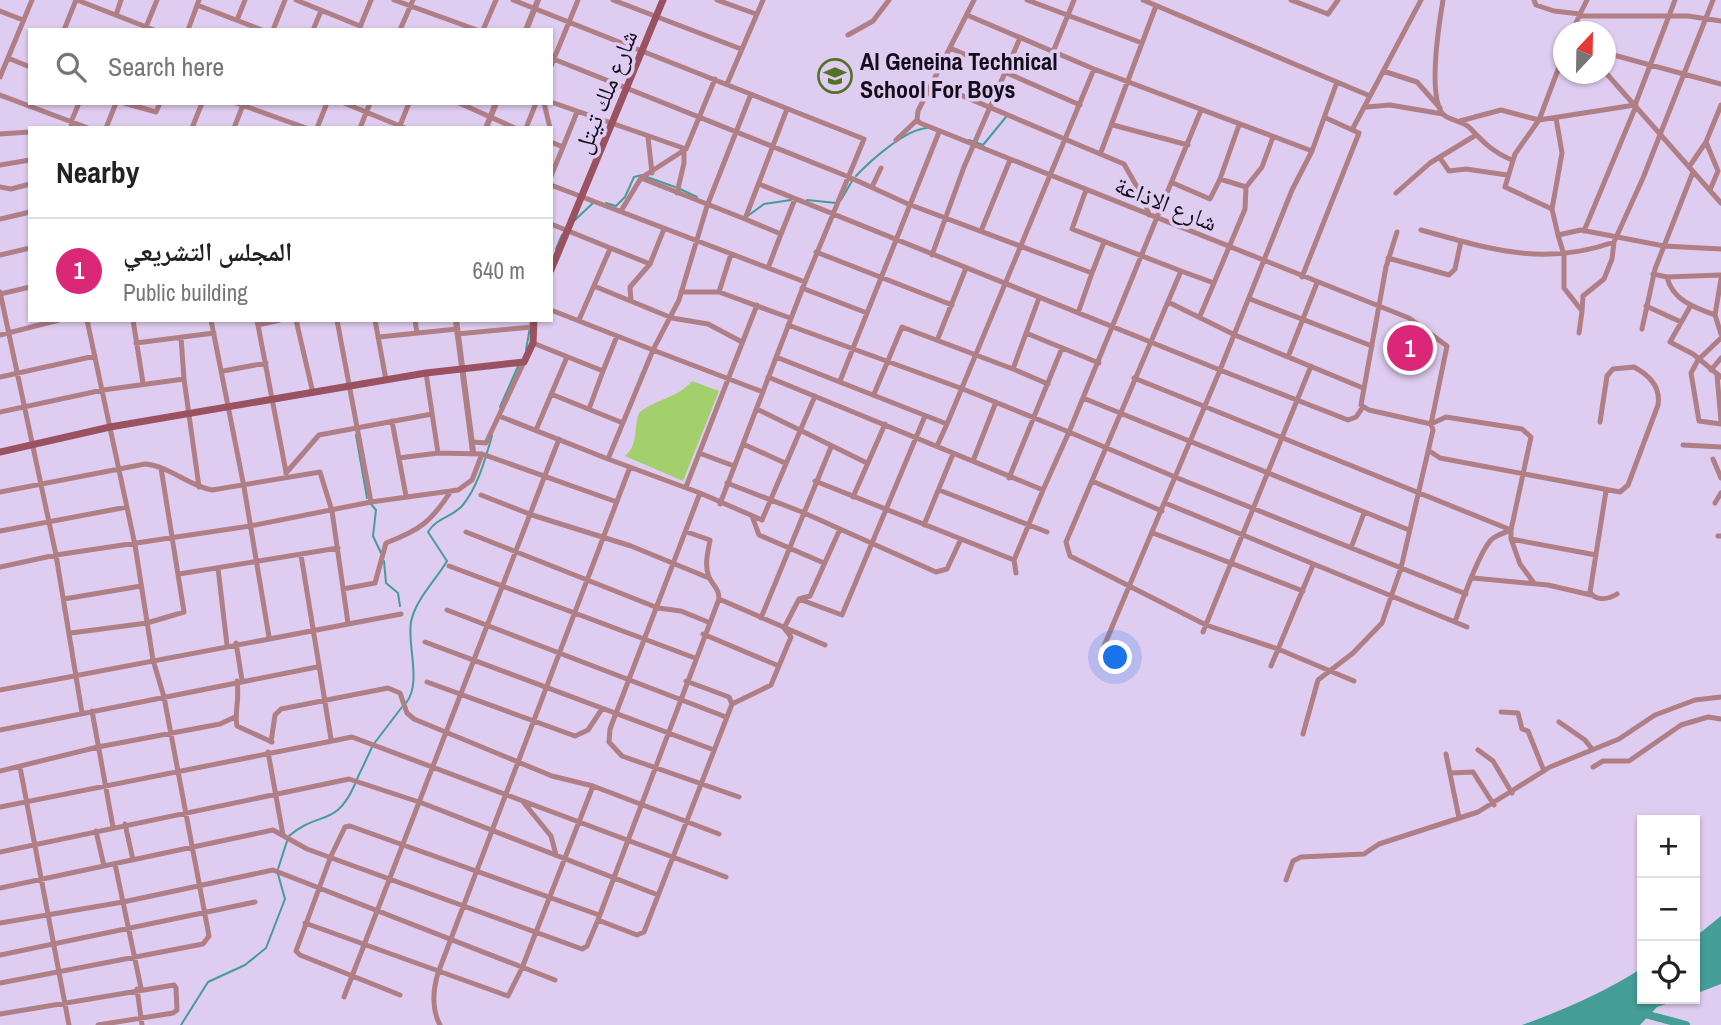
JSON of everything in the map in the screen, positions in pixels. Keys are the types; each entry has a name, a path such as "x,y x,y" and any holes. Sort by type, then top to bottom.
{"main road":[{"name":"شارع ملك تيتل","path":"553,265 584,197 663,0"},
{"path":"0,452 110,427 348,386 462,368 524,362 533,343 533,323"}],"street":[{"path":"0,77 32,0"},
{"path":"65,28 77,0 146,28 157,0"},
{"path":"116,15 121,0"},
{"path":"237,20 245,0"},
{"path":"274,28 285,0"},
{"path":"296,0 359,28 371,0"},
{"path":"394,0 412,3 472,28"},
{"path":"484,28 496,0"},
{"path":"513,0 864,139 816,252 720,504"},
{"path":"527,28 538,0"},
{"path":"578,0 553,59 849,177 943,218 1092,273"},
{"path":"613,0 741,49"},
{"path":"718,0 756,14"},
{"path":"727,84 763,0"},
{"path":"848,35 873,21 888,0"},
{"path":"896,141 917,120 918,111 974,0"},
{"path":"1027,0 1142,43"},
{"path":"1053,52 1074,0"},
{"path":"1143,0 1370,96"},
{"path":"1165,9 1169,0"},
{"path":"1291,0 1328,14 1338,0"},
{"path":"1352,130 1367,107 1370,96 1421,0"},
{"path":"1441,111 1435,62 1443,0"},
{"path":"1534,0 1536,5 1579,15 1706,18 1721,21"},
{"path":"1577,21 1587,0"},
{"path":"1584,231 1636,105 1675,0"},
{"path":"1580,334 1583,296 1604,279 1612,259 1615,239 1713,0"},
{"path":"189,28 198,3 257,28"},
{"path":"401,28 412,3"},
{"path":"1101,152 1156,6"},
{"path":"314,28 321,10"},
{"path":"0,11 23,20"},
{"path":"967,15 1094,69 1312,151"},
{"path":"932,255 943,218 1020,38"},
{"path":"950,48 1080,104"},
{"path":"1616,55 1721,84"},
{"path":"8,58 28,66"},
{"path":"937,446 1094,69"},
{"path":"1383,71 1417,82 1441,111"},
{"path":"677,193 685,151 715,79"},
{"path":"1104,646 1250,299 1292,190 1326,118 1337,82"},
{"path":"1552,209 1505,187 1512,160 1539,120 1553,82"},
{"path":"932,83 990,109 1101,152 1130,170 1149,215"},
{"path":"1616,84 1721,203"},
{"path":"608,459 653,350 672,318 707,206 751,94"},
{"path":"0,95 70,123 78,105"},
{"path":"553,103 685,151"},
{"path":"107,126 115,105"},
{"path":"130,105 156,113 159,105"},
{"path":"193,126 200,105"},
{"path":"235,126 243,105"},
{"path":"245,105 300,126"},
{"path":"318,126 326,105"},
{"path":"349,105 400,126"},
{"path":"361,126 369,105"},
{"path":"402,126 408,105"},
{"path":"464,105 511,126"},
{"path":"487,126 495,105"},
{"path":"527,126 535,105"},
{"path":"545,105 550,126"},
{"path":"1367,107 1390,105 1441,111 1460,121 1489,149 1512,160"},
{"path":"1460,121 1502,110 1539,120 1636,105"},
{"path":"1642,329 1654,274 1691,170 1721,105"},
{"path":"745,219 787,109"},
{"path":"1016,573 1014,560 1114,327 1201,110"},
{"path":"553,166 557,145 577,112"},
{"path":"1302,277 1359,133 1326,118"},
{"path":"1556,118 1562,153 1552,209 1564,255 1564,288 1582,311"},
{"path":"275,126 277,119"},
{"name":"شارع الاذاعة","path":"917,120 939,132 1409,318 1447,346 1431,424"},
{"path":"1113,125 1188,145"},
{"path":"1173,183 1210,199 1239,125"},
{"path":"0,134 28,132"},
{"path":"840,381 908,204 939,132"},
{"path":"1396,193 1440,158 1476,135"},
{"path":"648,136 652,173"},
{"path":"1200,316 1245,209 1246,187 1262,167 1273,137"},
{"path":"1706,142 1719,171 1710,190"},
{"path":"621,211 641,178 685,151"},
{"path":"1440,158 1449,171 1466,169 1507,175"},
{"path":"0,165 28,160"},
{"path":"981,232 1010,160"},
{"path":"872,187 881,168"},
{"path":"641,178 781,234"},
{"path":"1220,179 1246,187"},
{"path":"758,184 833,212 894,240 1296,402 1348,420 1356,417 1363,407 1363,388 1388,258 1397,232"},
{"path":"0,187 11,189 28,185"},
{"path":"553,186 768,268 867,313"},
{"path":"1086,190 1071,228 1214,284"},
{"path":"768,268 795,199"},
{"path":"0,219 28,212"},
{"path":"553,225 650,264"},
{"path":"631,301 630,287 650,264 664,229"},
{"path":"1421,230 1527,255 1564,255 1615,239"},
{"path":"1558,235 1584,231 1615,239 1664,246 1721,249"},
{"path":"1388,258 1449,275 1455,269 1461,241"},
{"path":"1078,313 1104,242"},
{"path":"0,255 28,248"},
{"path":"579,320 610,249"},
{"path":"816,252 952,305"},
{"path":"719,292 731,254"},
{"path":"938,338 966,268"},
{"path":"1181,271 1066,541 1070,556 1206,625 1278,649 1354,681"},
{"path":"1654,274 1667,277 1721,277 1715,315 1721,336 1698,360 1690,373 1697,419 1702,422 1721,423 1719,376 1698,360 1670,342 1691,306"},
{"path":"1667,277 1671,290 1691,306 1715,315"},
{"path":"1288,357 1317,283"},
{"path":"594,286 672,318 708,324 742,342"},
{"path":"28,287 0,293 50,522 71,633 82,713"},
{"path":"681,292 719,292 757,305 789,322 996,402 1466,594"},
{"path":"1013,369 1039,298"},
{"path":"1250,299 1372,346"},
{"path":"1168,302 1235,335 1363,388"},
{"path":"685,487 757,305"},
{"path":"1646,306 1681,322"},
{"path":"553,311 763,392"},
{"path":"0,335 51,322"},
{"path":"0,983 203,944 209,936 164,697 153,660 135,545 87,322"},
{"path":"133,322 143,383"},
{"path":"211,322 230,408 269,637"},
{"path":"296,322 313,393"},
{"path":"337,322 371,502"},
{"path":"375,322 386,380"},
{"path":"415,322 417,333"},
{"path":"456,322 473,452"},
{"path":"258,323 286,476"},
{"path":"379,337 533,323"},
{"path":"874,394 901,328 938,338 1048,384"},
{"path":"136,342 214,333"},
{"path":"1026,333 1098,363"},
{"path":"589,409 617,335"},
{"path":"181,337 199,487"},
{"path":"533,343 603,370"},
{"path":"1009,478 1062,348"},
{"path":"0,377 95,355"},
{"path":"536,430 567,357"},
{"path":"776,357 947,424"},
{"path":"1711,370 1721,358"},
{"path":"473,442 486,443 524,362"},
{"path":"223,371 266,363"},
{"path":"1203,632 1311,366"},
{"path":"1430,451 1440,458 1620,492 1628,485 1658,405 1659,398 1652,381 1634,368 1613,369 1607,376 1600,422"},
{"path":"426,373 438,453"},
{"path":"768,377 1042,490"},
{"path":"1134,378 1511,530"},
{"path":"0,412 103,390 184,379"},
{"path":"551,394 622,424"},
{"path":"499,416 685,487 762,520 815,396"},
{"path":"1083,398 1409,530"},
{"path":"973,461 996,402"},
{"path":"1363,407 1431,424 1446,416 1527,431 1531,437 1511,539 1520,564 1534,583"},
{"path":"757,409 867,463"},
{"path":"286,476 314,438 432,414"},
{"path":"799,599 842,615 925,416"},
{"path":"392,421 406,496"},
{"path":"853,496 885,424"},
{"path":"1303,734 1318,680 1353,653 1382,623 1401,568 1420,495 1430,451 1433,430 1431,424"},
{"path":"345,997 422,803 559,439"},
{"path":"743,444 785,463"},
{"path":"1683,445 1721,447"},
{"path":"761,618 802,512 831,447"},
{"path":"399,458 473,452 617,502"},
{"path":"699,453 734,466"},
{"path":"0,567 56,555 250,526 406,496 458,490 472,480 482,454"},
{"path":"924,525 953,454"},
{"path":"1713,459 1721,478"},
{"path":"0,492 118,467 145,464 162,468 212,491 320,472 332,511 348,623"},
{"path":"440,1025 436,1018 433,989 438,973 630,467"},
{"path":"71,633 147,623 184,612 162,468"},
{"path":"815,481 960,541 1014,560"},
{"path":"1092,481 1162,511"},
{"path":"727,483 802,512 942,573 947,569 960,541"},
{"path":"939,490 1047,532"},
{"path":"343,589 378,580 386,543 417,531 428,522 451,491"},
{"path":"1591,595 1606,491"},
{"path":"700,493 609,735 612,749 622,755 739,797"},
{"path":"1715,503 1721,493"},
{"path":"0,888 266,830 283,835 307,849 536,933 582,949 587,946 642,805 703,634 719,599 718,588 709,578 631,546 532,515 481,495"},
{"path":"1165,503 1467,627"},
{"path":"0,531 127,507"},
{"path":"1351,548 1364,513"},
{"path":"752,516 759,535 824,563"},
{"path":"784,628 799,599 810,596 840,529"},
{"path":"1455,622 1483,551 1493,538 1511,530"},
{"path":"466,532 658,608 681,611 708,622"},
{"path":"687,532 710,540 706,562 709,578"},
{"path":"1153,533 1229,565 1303,591"},
{"path":"1511,539 1596,555"},
{"path":"179,574 338,548"},
{"path":"301,555 317,667 331,739"},
{"path":"1271,666 1313,565"},
{"path":"450,566 695,658"},
{"path":"218,568 227,645"},
{"path":"1473,578 1534,583 1606,599 1618,594"},
{"path":"64,599 141,586"},
{"path":"719,599 825,645"},
{"path":"447,610 560,651 726,717"},
{"path":"0,690 236,643 401,614"},
{"path":"400,995 300,955 297,945 342,830 350,826 405,844 550,897 640,935 644,932 674,858 732,704 771,685 791,637 784,628"},
{"path":"703,634 779,666"},
{"path":"425,642 714,750"},
{"path":"0,771 98,747 220,724 235,716 240,705 236,643"},
{"path":"0,730 317,667"},
{"path":"686,681 729,697 732,704"},
{"path":"427,682 577,736 595,723 602,709"},
{"path":"271,742 277,711 392,689 400,693 407,713 448,732 552,776 593,786 719,834"},
{"path":"1286,880 1293,861 1301,856 1355,856 1380,844 1494,805 1544,771 1619,739 1654,715 1695,700 1721,697"},
{"path":"92,711 113,827"},
{"path":"1502,712 1517,712 1522,729 1533,738 1544,771"},
{"path":"235,716 241,730 271,742 279,750"},
{"path":"1592,767 1603,761 1629,761 1681,724 1707,717 1721,719"},
{"path":"1559,722 1585,740 1592,749"},
{"path":"0,807 178,773 343,737 365,740 434,770 726,877"},
{"path":"1601,746 1603,761"},
{"path":"1478,750 1493,761 1512,793"},
{"path":"268,752 283,835"},
{"path":"1446,754 1459,818"},
{"path":"20,767 69,1025"},
{"path":"1451,773 1473,772 1494,805"},
{"path":"0,852 349,779 422,803 659,895"},
{"path":"305,923 508,996 522,968 593,786"},
{"path":"524,803 551,836 555,855"},
{"path":"125,824 133,860"},
{"path":"96,831 103,866"},
{"path":"115,864 134,958 142,1025"},
{"path":"0,923 123,902 273,870 318,890 555,980"},
{"path":"0,955 255,902"},
{"path":"0,1014 174,985 176,1012 97,1025"}],"green space":[{"path":"692,381 719,391 683,481 625,456 634,441 639,413 680,391"}],"shaded area":[{"path":"1721,916 1721,984 1700,992 1700,941 1700,933"},
{"path":"1637,971 1637,1004 1666,1004 1657,1007 1640,1025 1522,1025 1584,1000"}],"waterway":[{"path":"969,140 983,145 1006,117"},
{"path":"856,176 899,139 927,128"},
{"path":"606,203 616,206 625,197 634,177 642,175"},
{"path":"647,177 675,187"},
{"path":"841,200 852,181"},
{"path":"680,189 697,197"},
{"path":"749,215 764,204 791,200"},
{"path":"807,200 836,203"},
{"path":"575,220 593,203"},
{"path":"556,249 562,235"},
{"path":"526,350 531,322"},
{"path":"500,407 519,364"},
{"path":"356,435 367,498"},
{"path":"406,703 411,695 414,675 410,631 413,614 447,561 428,532 435,524 458,510 468,498 492,436"},
{"path":"370,503 376,510 373,536 381,553"},
{"path":"384,561 386,583 398,593 400,606"},
{"path":"357,779 373,745 402,707"},
{"path":"289,836 309,823 334,813 348,798 355,784"},
{"path":"278,869 287,841"},
{"path":"181,1025 208,982 245,965 266,948 285,899 278,874"},
{"path":"1641,1013 1686,1025"}],"place":[{"name":"Al Geneina Technical School For Boys","path":"835,76"},
{"name":"المجلس التشريعي","path":"1410,348"}]}
